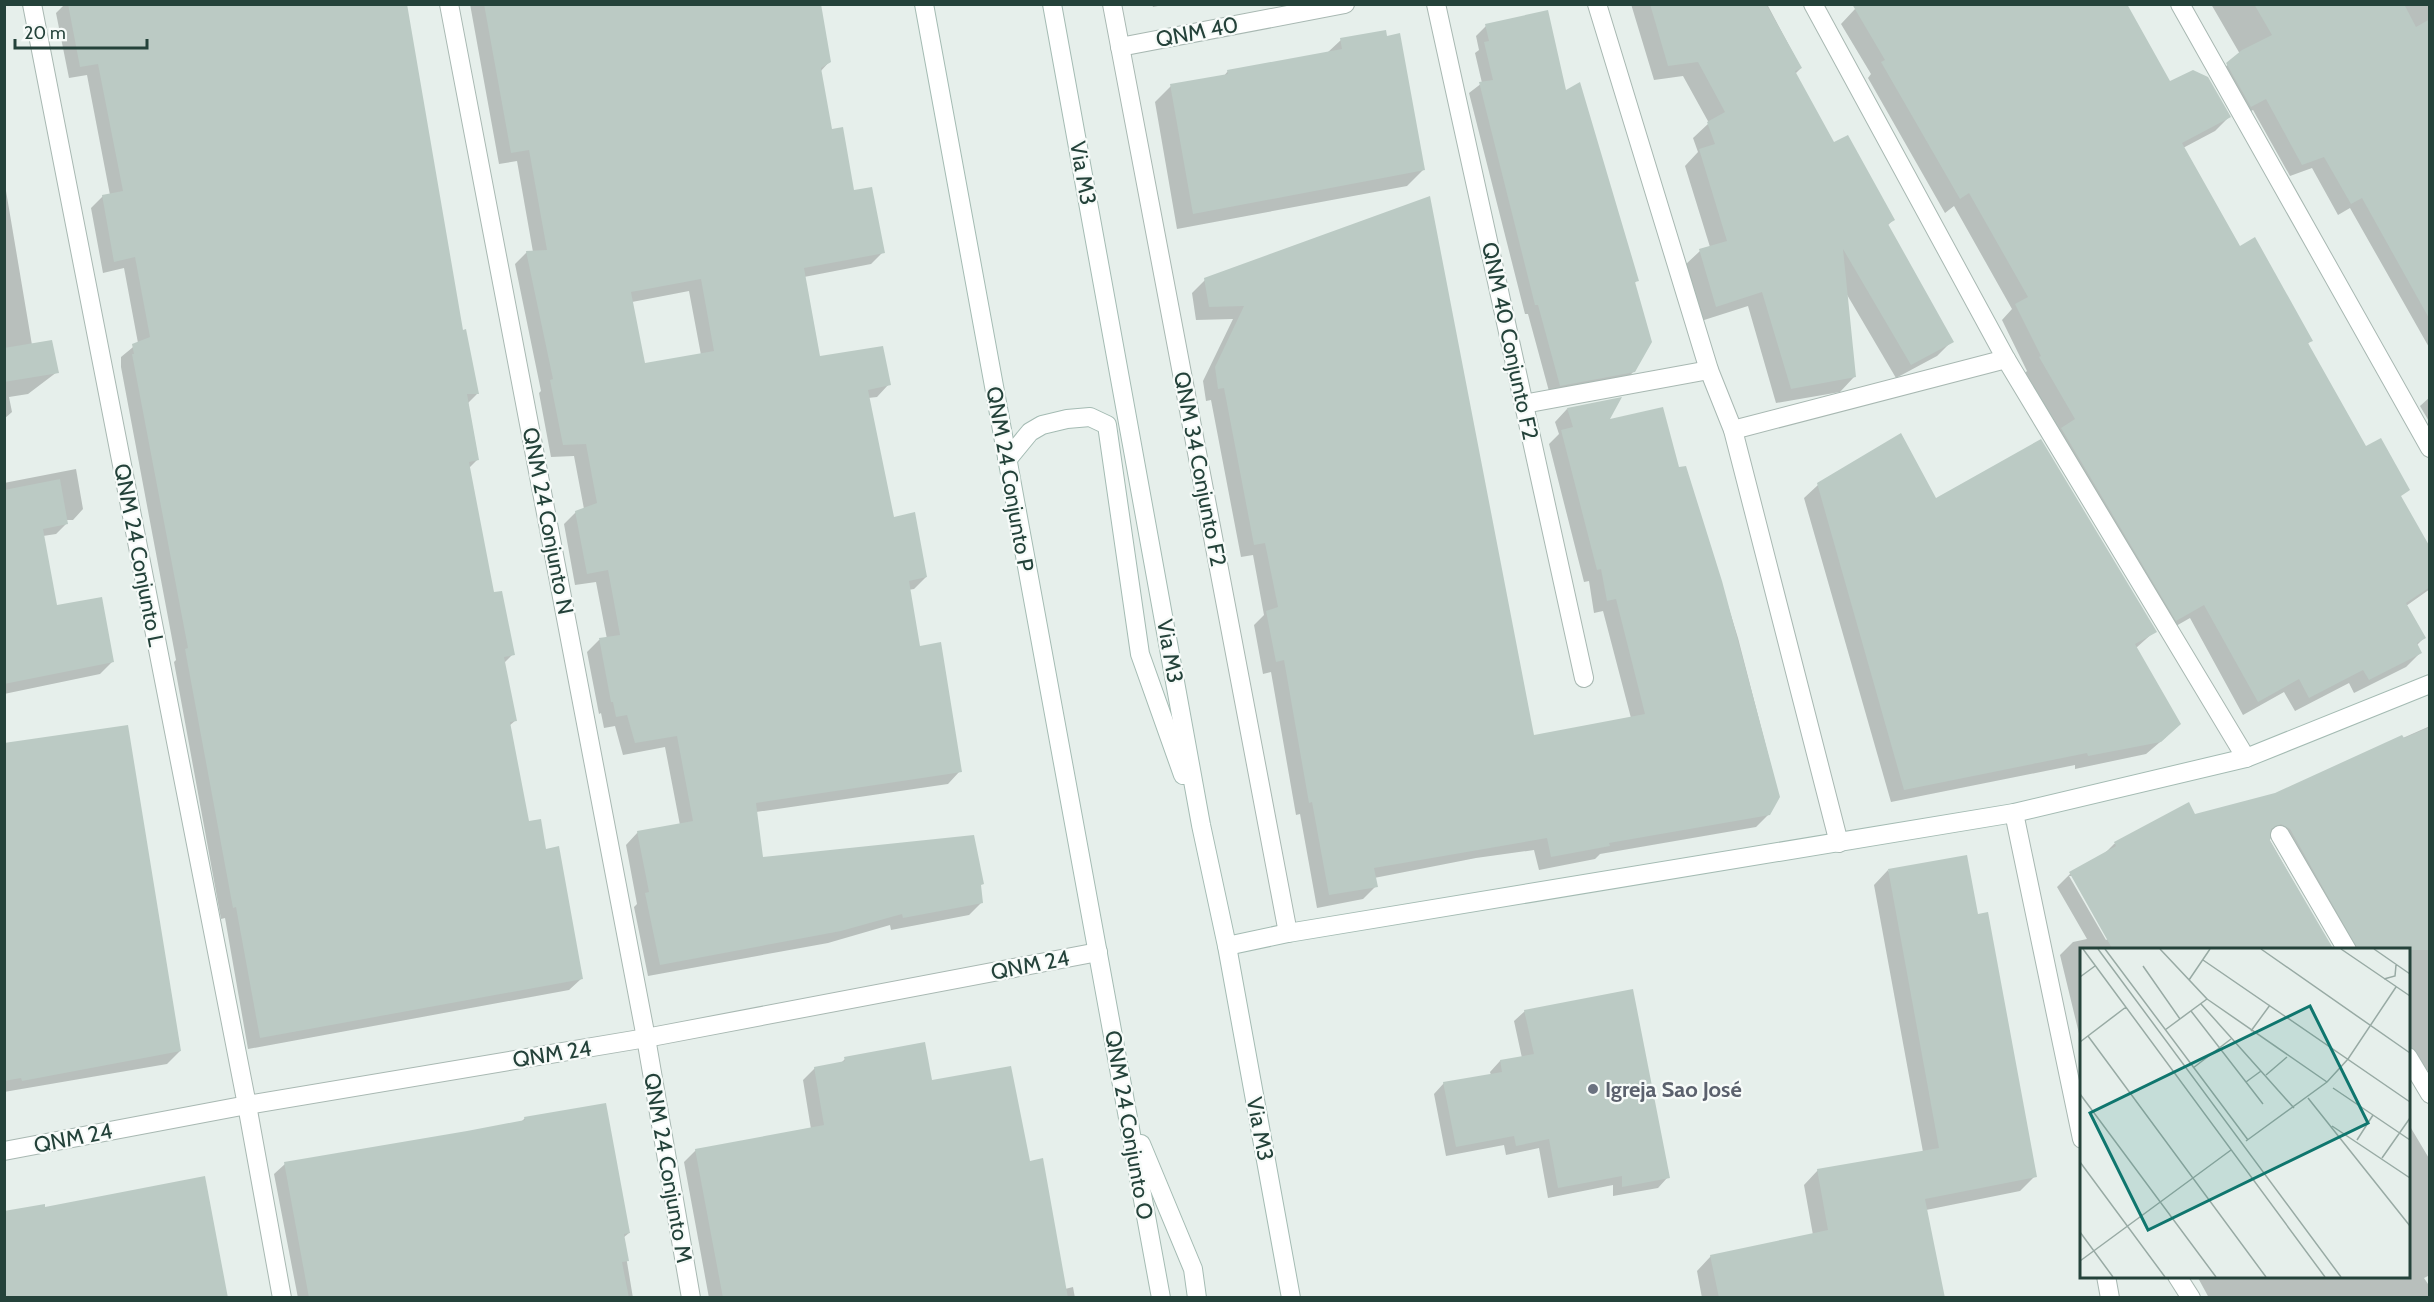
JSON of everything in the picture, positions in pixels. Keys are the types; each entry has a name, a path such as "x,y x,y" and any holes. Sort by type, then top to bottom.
{"street":[{"name":"QNM 24 Conjunto L","path":"32,4 247,1105 282,1298"},
{"name":"QNM 24 Conjunto N","path":"449,4 646,1038"},
{"name":"QNM 24 Conjunto P","path":"924,4 1098,952"},
{"name":"Via M3","path":"1052,4 1201,825 1227,946 1291,1298"},
{"name":"QNM 34 Conjunto F2","path":"1112,4 1288,933"},
{"name":"QNM 40","path":"1120,46 1345,4"},
{"name":"QNM 40 Conjunto F2","path":"1436,4 1584,678"},
{"path":"1597,4 1709,370 1733,430 1839,843"},
{"path":"1813,4 2006,359 2246,758"},
{"path":"2180,4 2430,448"},
{"path":"1733,430 2006,359"},
{"path":"1524,404 1709,370"},
{"path":"1007,460 1030,432 1042,425 1090,417 1107,425 1140,654 1201,825"},
{"path":"1227,946 1288,933 2014,813 2246,758 2430,684"},
{"path":"2014,813 2080,1131"},
{"path":"2280,835 2346,948"},
{"name":"QNM 24","path":"4,1151 247,1105 646,1038 1098,952"},
{"name":"QNM 24 Conjunto O","path":"1098,952 1161,1298"},
{"name":"QNM 24 Conjunto M","path":"646,1038 691,1298"},
{"path":"2410,1059 2430,1094"},
{"path":"1126,1109 1193,1269 1197,1298"},
{"path":"2106,1278 2110,1298"},
{"path":"2178,1278 2191,1298"}],"building":[{"path":"68,4 407,4 463,330 466,329 479,394 467,394 479,460 469,462 494,592 502,591 515,655 504,657 517,721 510,722 529,821 541,819 546,849 559,846 583,979 260,1038 236,907 233,908 185,649 188,648 132,354 134,354 132,344 150,337 135,257 114,262 102,195 123,191 98,64 80,67"},
{"path":"484,4 821,4 831,62 821,68 832,129 843,127 854,190 872,187 885,253 804,268 820,356 883,346 891,385 868,390 894,517 915,512 927,577 909,581 920,646 941,642 962,772 756,803 763,857 974,835 984,884 981,885 983,903 903,918 902,914 841,931 660,965 645,893 649,892 637,831 693,821 677,736 635,743 627,715 616,717 613,702 611,702 599,638 620,635 608,570 587,574 575,511 597,503 586,444 563,445 550,380 553,379 526,251 547,250 529,150 511,153","holes":["701,279 714,351 645,363 631,292"]},
{"path":"1650,4 1766,4 1802,68 1795,71 1834,142 1848,135 1895,220 1888,224 1954,342 1911,365 1843,249 1856,377 1791,389 1762,292 1716,307 1699,249 1727,241 1699,149 1715,144 1707,122 1725,112 1698,62 1668,66"},
{"path":"1852,4 2127,4 2170,81 2193,70 2208,77 2231,117 2182,143 2240,246 2255,237 2313,341 2308,343 2366,446 2381,438 2410,490 2401,496 2430,547 2430,587 2406,603 2426,638 2417,643 2422,653 2369,680 2363,670 2309,698 2299,679 2258,702 2204,605 2176,621 2061,428 2075,419 2039,357 2041,356 2015,304 2028,297 1969,193 1960,199 1881,62 1885,60"},
{"path":"2254,4 2404,4 2416,27 2430,19 2430,320 2362,198 2351,204 2324,157 2302,165 2266,99 2251,107 2226,63 2242,50 2272,35"},
{"path":"1548,10 1566,90 1580,82 1639,281 1635,282 1652,342 1635,372 1560,386 1538,305 1535,305 1479,82 1493,80 1484,42 1489,41 1485,24"},
{"path":"1386,30 1387,36 1400,33 1425,170 1193,214 1170,84 1228,74 1227,70 1342,49 1340,38"},
{"path":"1430,196 1534,735 1645,714 1616,599 1607,601 1601,569 1597,570 1561,430 1573,427 1567,408 1622,397 1610,419 1663,407 1679,467 1686,466 1722,581 1780,797 1770,815 1609,843 1610,846 1551,857 1547,838 1374,868 1378,887 1329,895 1312,802 1309,803 1284,660 1276,662 1266,611 1278,607 1265,543 1254,545 1224,388 1218,389 1215,367 1244,306 1209,307 1204,278"},
{"path":"52,340 59,373 4,382 4,348"},
{"path":"1901,433 1936,498 2041,439 2157,632 2135,644 2181,724 2161,742 2088,756 2087,753 1904,790 1817,483"},
{"path":"60,479 68,524 43,529 57,605 102,597 114,662 4,684 4,490"},
{"path":"128,725 181,1051 22,1081 21,1078 4,1081 4,743"},
{"path":"2430,727 2430,950 2357,948 2290,829 2281,824 2271,829 2270,841 2333,948 2112,948 2069,872 2116,846 2114,842 2189,802 2195,814 2275,793 2402,735 2404,738"},
{"path":"1967,855 1978,914 1988,912 2037,1177 1925,1199 1945,1298 1719,1298 1710,1255 1828,1230 1817,1169 1939,1148 1888,869"},
{"path":"1633,989 1670,1178 1622,1187 1622,1176 1558,1188 1549,1139 1516,1146 1514,1136 1456,1147 1443,1082 1502,1072 1500,1060 1534,1054 1524,1010"},
{"path":"925,1042 932,1080 1011,1066 1030,1161 1043,1158 1068,1298 723,1298 695,1149 824,1125 814,1067 845,1061 844,1057"},
{"path":"606,1103 630,1233 624,1234 629,1261 622,1262 629,1298 309,1298 284,1162 467,1131 525,1120 524,1117"},
{"path":"205,1176 228,1298 4,1298 4,1211 45,1204 45,1207"}],"place":[{"name":"Igreja Sao José","path":"1593,1089"}]}
